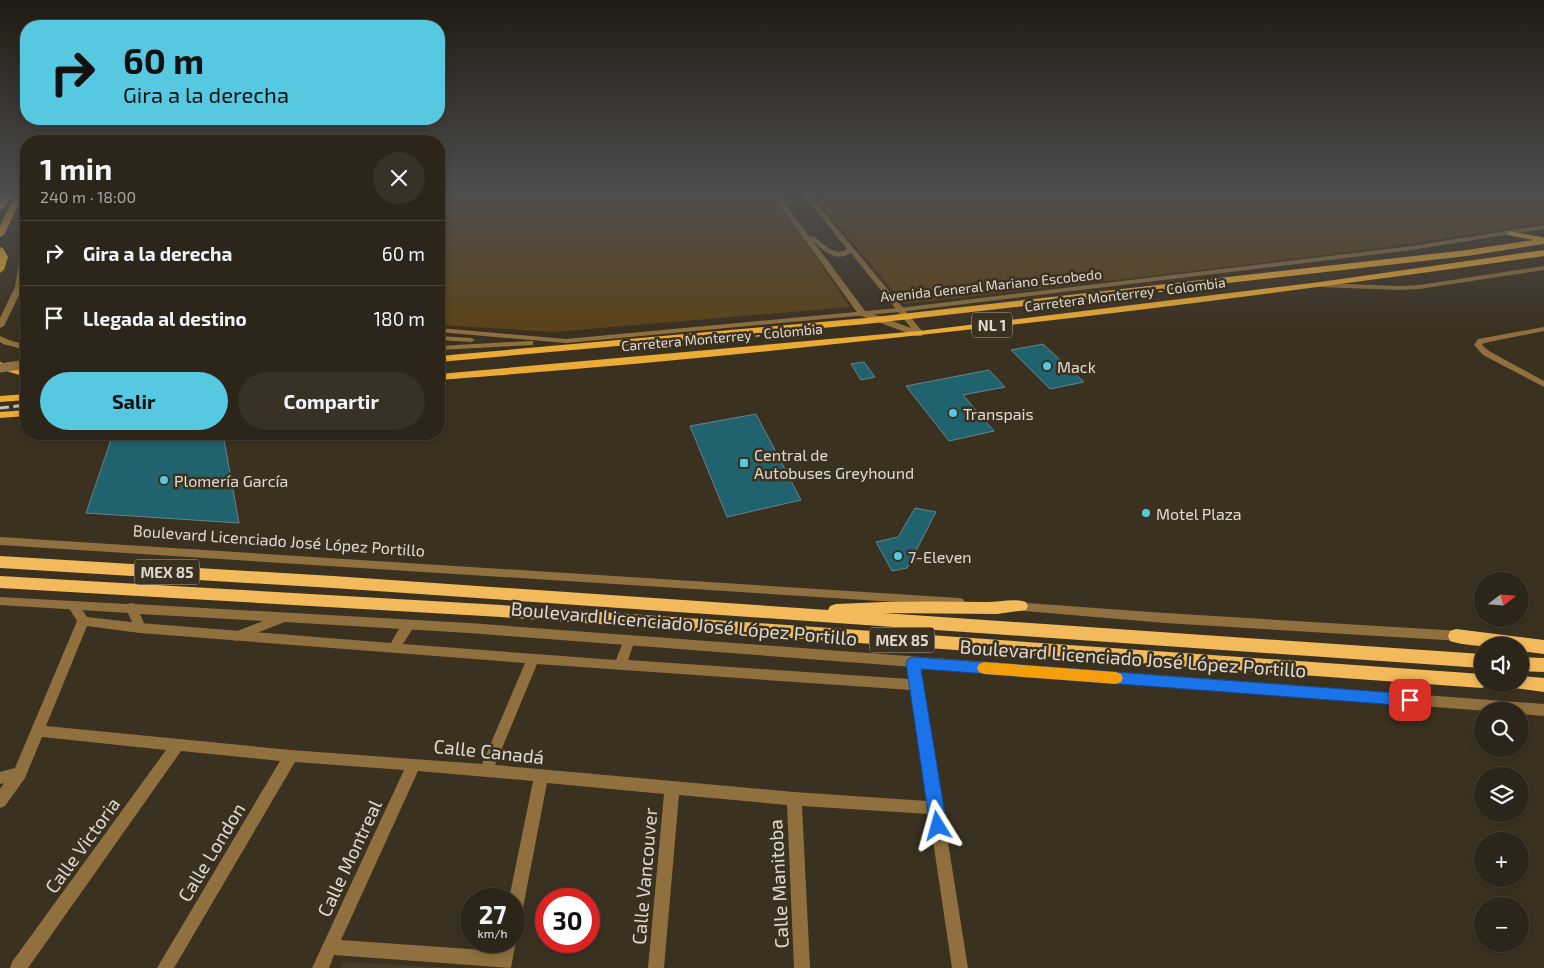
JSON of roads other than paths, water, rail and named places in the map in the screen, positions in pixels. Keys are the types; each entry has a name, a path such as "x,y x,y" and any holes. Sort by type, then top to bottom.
{"highway":[{"name":"Boulevard Licenciado José López Portillo","path":"0,562 334,582 1474,660"},
{"name":"Boulevard Licenciado José López Portillo","path":"0,582 322,600 1474,680"},
{"path":"798,614 862,608 930,606 997,608 1020,606"},
{"path":"1456,636 1544,647"},
{"path":"1529,664 1544,665"},
{"path":"1529,684 1544,685"}],"main road":[{"name":"Carretera Monterrey - Colombia","path":"445,358 880,320 902,313 1467,253 1544,240"},
{"path":"0,250 4,257 0,270"},
{"name":"Carretera Monterrey - Colombia","path":"445,377 919,334 1320,285 1544,253"},
{"path":"796,319 831,324"},
{"path":"0,367 20,370"},
{"path":"0,392 20,390"},
{"path":"0,399 20,397"},
{"path":"0,415 20,413"},
{"path":"0,423 20,422"}],"street":[{"path":"808,238 862,313 919,334"},
{"path":"814,238 830,253 844,254 851,250"},
{"path":"841,238 919,334"},
{"name":"Avenida General Mariano Escobedo","path":"445,331 566,341 862,313 902,313 1476,238"},
{"path":"1320,285 1419,287 1544,268"},
{"path":"0,326 19,287 20,280"},
{"path":"1544,329 1481,341 1478,345 1486,353 1544,384"},
{"path":"0,338 20,346"},
{"path":"445,338 526,344"},
{"path":"445,347 566,341"},
{"name":"Boulevard Licenciado José López Portillo","path":"0,542 1020,606 1165,618 1544,640"},
{"name":"Boulevard Licenciado José López Portillo","path":"0,601 409,624 1544,710"},
{"path":"74,605 83,621"},
{"path":"131,607 140,628"},
{"path":"236,636 285,617"},
{"path":"83,621 140,628 532,659 917,685"},
{"path":"0,801 20,773 83,621"},
{"path":"394,648 409,624"},
{"path":"621,664 629,640"},
{"path":"486,771 532,659"},
{"path":"913,663 960,968"},
{"name":"Calle Canadá","path":"38,731 291,756 414,764 794,799 936,808"},
{"name":"Calle Victoria","path":"18,968 177,746"},
{"name":"Calle London","path":"165,968 291,756"},
{"name":"Calle Montreal","path":"320,968 414,764"},
{"path":"0,778 20,773"},
{"path":"519,888 540,776"},
{"name":"Calle Vancouver","path":"656,968 672,788"},
{"name":"Calle Manitoba","path":"794,799 802,968"},
{"path":"330,946 504,964"}],"railway":[{"path":"0,408 20,406"}],"place":[{"name":"Mack","path":"1047,366"},
{"name":"Transpais","path":"953,413"},
{"name":"Central de Autobuses Greyhound","path":"744,463"},
{"name":"Plomería García","path":"164,480"},
{"name":"Motel Plaza","path":"1146,513"},
{"name":"7-Eleven","path":"898,556"}]}
